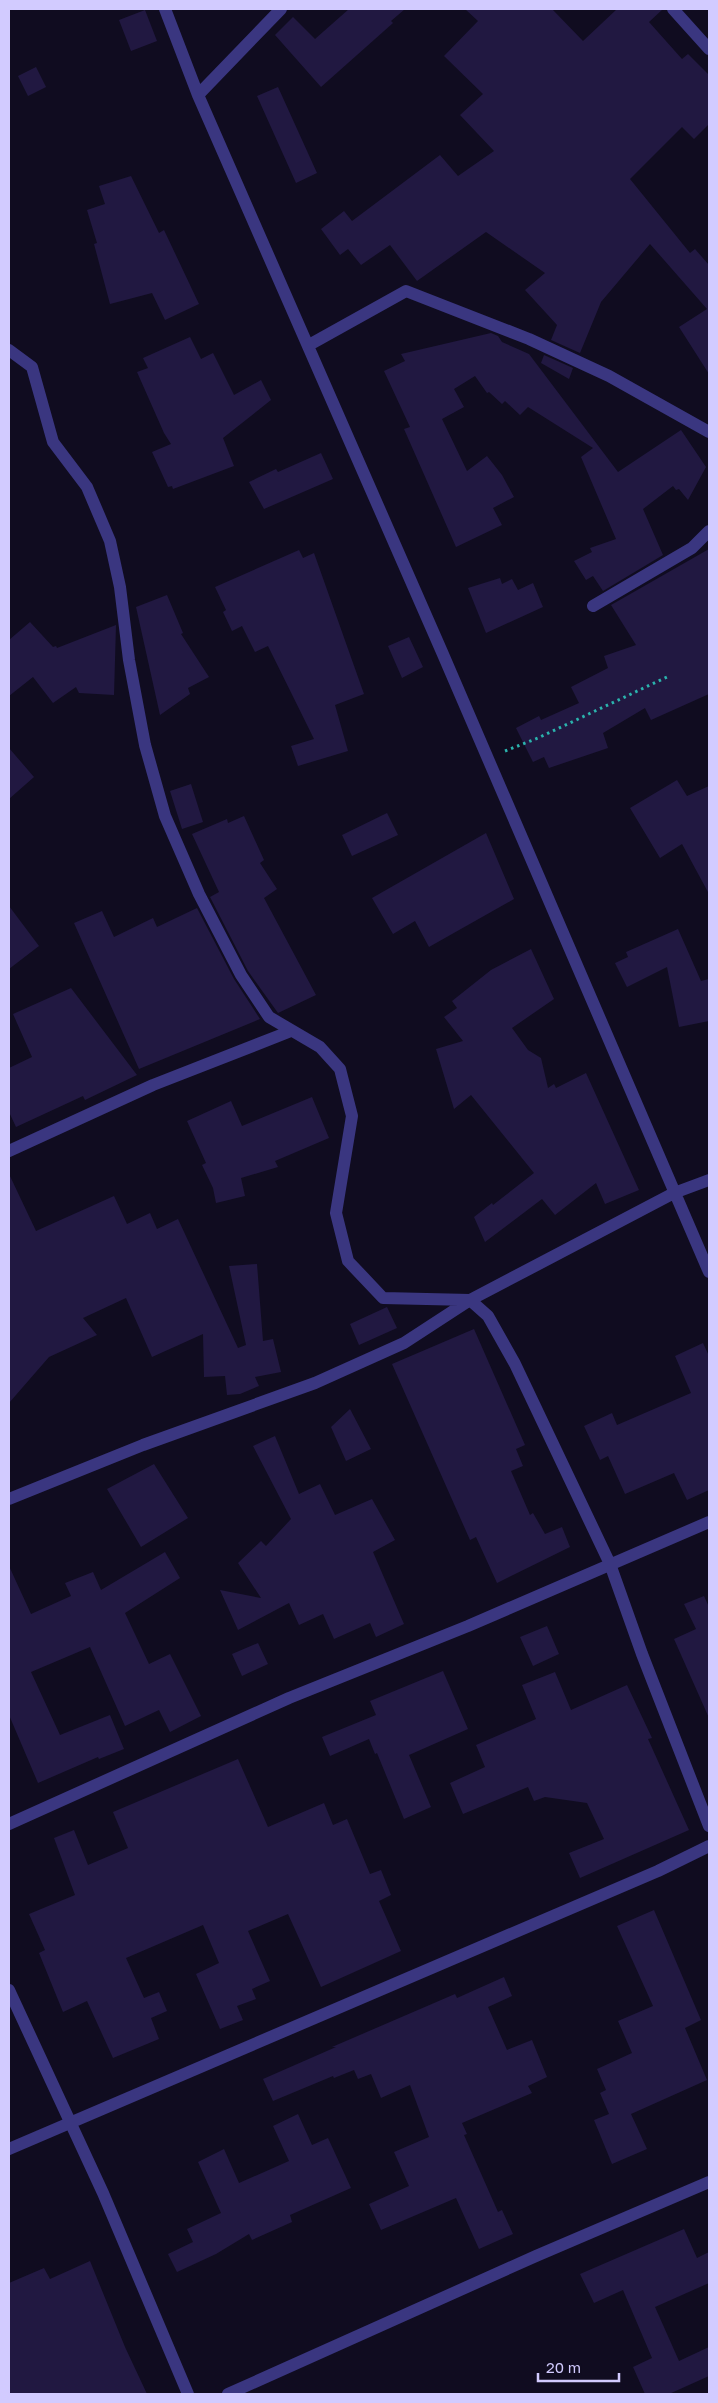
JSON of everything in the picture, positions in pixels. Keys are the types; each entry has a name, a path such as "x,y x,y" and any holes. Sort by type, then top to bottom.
{"street":[{"path":"165,9 198,95 309,345 709,1272"},
{"path":"198,95 281,9"},
{"path":"672,9 709,49"},
{"path":"309,345 406,291 556,352 608,376 709,432"},
{"path":"9,350 32,367 53,442 87,486 110,541 120,587 130,660 145,745 165,816 199,894 241,975 269,1017 291,1032 320,1047 340,1069 352,1116 336,1213 348,1261 383,1298 470,1300 488,1316 515,1364 610,1564 642,1654 709,1826"},
{"path":"593,606 692,548 709,531"},
{"path":"9,1151 153,1085 291,1032"},
{"path":"9,1499 143,1445 315,1383 404,1342 470,1300 674,1193 709,1180"},
{"path":"9,1824 289,1698 468,1626 709,1522"},
{"path":"9,2149 649,1875 709,1846"},
{"path":"9,1990 103,2193 188,2394"},
{"path":"228,2394 536,2256 709,2182"}],"path":[{"path":"488,758 538,738 667,677"}],"building":[{"path":"349,9 405,9 391,21 393,23 321,87 275,35 293,17 315,39"},
{"path":"465,9 552,9 583,41 617,9 663,9 649,22 682,59 688,54 709,75 709,124 694,139 682,127 630,179 690,253 695,249 709,265 709,374 679,327 707,309 650,244 601,302 580,353 551,340 557,325 525,290 545,273 486,232 417,281 390,245 361,265 348,249 340,255 321,229 344,211 352,221 440,155 458,176 494,151 460,115 483,94 444,56 478,21"},
{"path":"145,10 157,41 131,51 119,20"},
{"path":"36,67 46,87 28,96 18,76"},
{"path":"278,87 317,173 296,183 257,96"},
{"path":"131,176 159,233 164,230 199,304 165,320 152,293 110,304 94,244 97,243 87,210 105,204 99,186"},
{"path":"491,333 498,336 502,342 529,354 618,472 681,430 706,467 688,500 679,489 676,490 673,486 643,509 663,555 603,591 593,576 586,580 574,561 592,552 590,548 616,539 581,457 593,448 528,407 520,415 505,401 502,404 489,392 487,393 475,376 454,389 464,407 442,419 467,471 487,456 502,475 514,497 493,508 502,525 456,547 404,429 410,427 384,371 405,361 401,354"},
{"path":"190,337 201,359 213,353 234,395 261,380 271,400 223,438 234,466 173,489 172,486 168,487 152,452 171,444 164,433 137,372 148,368 143,358"},
{"path":"544,355 573,368 569,379 541,363"},
{"path":"321,453 333,479 264,509 249,482 276,469 278,472"},
{"path":"709,549 709,694 651,720 645,708 603,733 608,748 549,768 544,757 533,762 516,728 539,716 541,720 579,703 571,687 608,668 604,656 636,645 611,605"},
{"path":"299,550 303,558 314,553 364,694 335,705 348,751 298,766 291,746 314,739 268,646 255,652 242,626 232,631 223,612 226,610 215,587"},
{"path":"500,578 502,584 512,579 518,590 533,583 543,607 486,633 468,588"},
{"path":"167,595 183,633 181,634 209,677 188,688 190,694 160,715 136,607"},
{"path":"30,622 53,647 56,646 57,648 116,625 114,695 79,693 76,687 53,703 33,677 9,696 9,640"},
{"path":"409,637 423,667 402,678 388,646"},
{"path":"9,748 34,777 9,799"},
{"path":"677,780 687,796 709,786 709,894 682,844 660,858 630,808"},
{"path":"191,784 203,822 182,829 170,791"},
{"path":"387,813 398,835 352,856 342,835"},
{"path":"244,816 264,860 260,863 277,889 264,898 316,995 278,1013 248,971 210,897 219,892 192,834 227,819 228,823"},
{"path":"486,833 514,899 429,947 415,921 393,934 372,898"},
{"path":"9,906 39,946 9,969"},
{"path":"197,908 234,979 260,1019 139,1069 74,923 102,911 114,937 153,918 157,927"},
{"path":"678,929 701,981 709,979 709,1021 679,1027 667,967 627,987 615,963 628,957 626,952"},
{"path":"531,949 554,999 512,1028 528,1050 541,1058 548,1088 554,1084 556,1088 586,1073 639,1190 605,1204 596,1183 555,1215 542,1199 485,1242 474,1217 492,1203 493,1205 534,1173 471,1095 454,1109 436,1049 463,1041 444,1017 457,1008 452,1001 491,970"},
{"path":"71,988 137,1075 85,1100 83,1096 16,1127 9,1112 9,1068 32,1057 13,1014"},
{"path":"312,1097 329,1138 275,1161 278,1167 241,1178 245,1196 216,1203 213,1188 202,1165 206,1163 187,1121 231,1101 242,1126"},
{"path":"9,1174 36,1231 114,1196 127,1224 150,1213 157,1229 178,1219 238,1348 246,1345 229,1266 257,1264 263,1341 273,1339 281,1372 255,1377 259,1386 240,1394 227,1395 225,1376 204,1377 203,1334 152,1357 126,1298 83,1318 97,1335 49,1357 9,1403"},
{"path":"387,1307 397,1328 359,1345 350,1324"},
{"path":"474,1329 525,1445 516,1449 523,1466 511,1471 530,1515 533,1513 545,1534 562,1527 570,1547 497,1583 476,1537 470,1540 392,1364"},
{"path":"703,1343 709,1356 709,1490 687,1500 674,1473 625,1494 608,1456 600,1460 584,1426 612,1413 617,1425 691,1393 675,1356"},
{"path":"350,1409 371,1449 346,1461 331,1427"},
{"path":"275,1436 299,1494 320,1484 335,1515 372,1499 395,1540 373,1552 404,1624 376,1637 370,1623 334,1639 323,1614 299,1625 289,1603 238,1630 220,1590 261,1598 238,1563 261,1541 266,1546 291,1519 253,1446"},
{"path":"154,1464 188,1518 141,1547 107,1489"},
{"path":"165,1552 180,1578 125,1613 149,1664 170,1654 201,1716 170,1732 159,1710 125,1726 90,1647 31,1672 60,1735 110,1715 124,1749 99,1759 98,1757 38,1783 9,1715 9,1566 31,1614 71,1596 65,1583 93,1572 101,1590"},
{"path":"704,1596 709,1607 709,1718 674,1639 696,1629 684,1604"},
{"path":"547,1626 559,1654 533,1666 520,1637"},
{"path":"258,1643 268,1664 242,1676 232,1654"},
{"path":"443,1671 468,1729 409,1755 431,1807 404,1819 377,1753 375,1754 369,1739 330,1756 322,1737 376,1715 370,1701"},
{"path":"555,1672 571,1710 627,1685 652,1738 648,1739 689,1830 580,1878 569,1853 604,1839 587,1803 545,1797 534,1801 528,1787 463,1814 450,1783 485,1767 476,1745 536,1719 522,1685"},
{"path":"238,1759 268,1827 324,1803 333,1825 347,1819 370,1874 381,1870 391,1895 379,1901 401,1951 321,1987 288,1914 248,1931 270,1981 252,1989 256,1999 237,2006 243,2020 220,2029 196,1974 219,1963 203,1925 126,1958 144,1998 159,1992 167,2011 151,2018 159,2039 113,2058 87,2001 63,2012 39,1953 45,1950 29,1914 75,1895 54,1838 74,1830 88,1865 128,1848 113,1812"},
{"path":"654,1910 701,2020 685,2028 707,2080 631,2114 647,2149 612,2164 594,2120 609,2114 600,2093 606,2090 597,2069 632,2053 618,2021 653,2006 617,1926"},
{"path":"504,1977 512,1996 488,2007 507,2050 532,2040 547,2077 528,2086 532,2093 462,2123 467,2134 464,2135 498,2212 502,2210 513,2234 479,2249 456,2198 381,2230 369,2204 409,2186 394,2152 429,2137 410,2085 381,2098 371,2074 358,2079 354,2070 334,2078 333,2076 273,2101 263,2079 455,1994 457,1998"},
{"path":"298,2114 312,2145 328,2138 351,2188 290,2215 292,2222 252,2240 249,2234 216,2254 177,2272 168,2254 193,2242 187,2229 221,2213 198,2162 224,2149 239,2183 289,2161 273,2126"},
{"path":"684,2229 697,2258 709,2252 709,2283 655,2307 679,2361 709,2347 709,2376 669,2394 645,2394 633,2367 652,2358 623,2290 594,2303 580,2274"},
{"path":"90,2261 125,2347 147,2394 9,2394 9,2283 44,2268 50,2279"}]}
